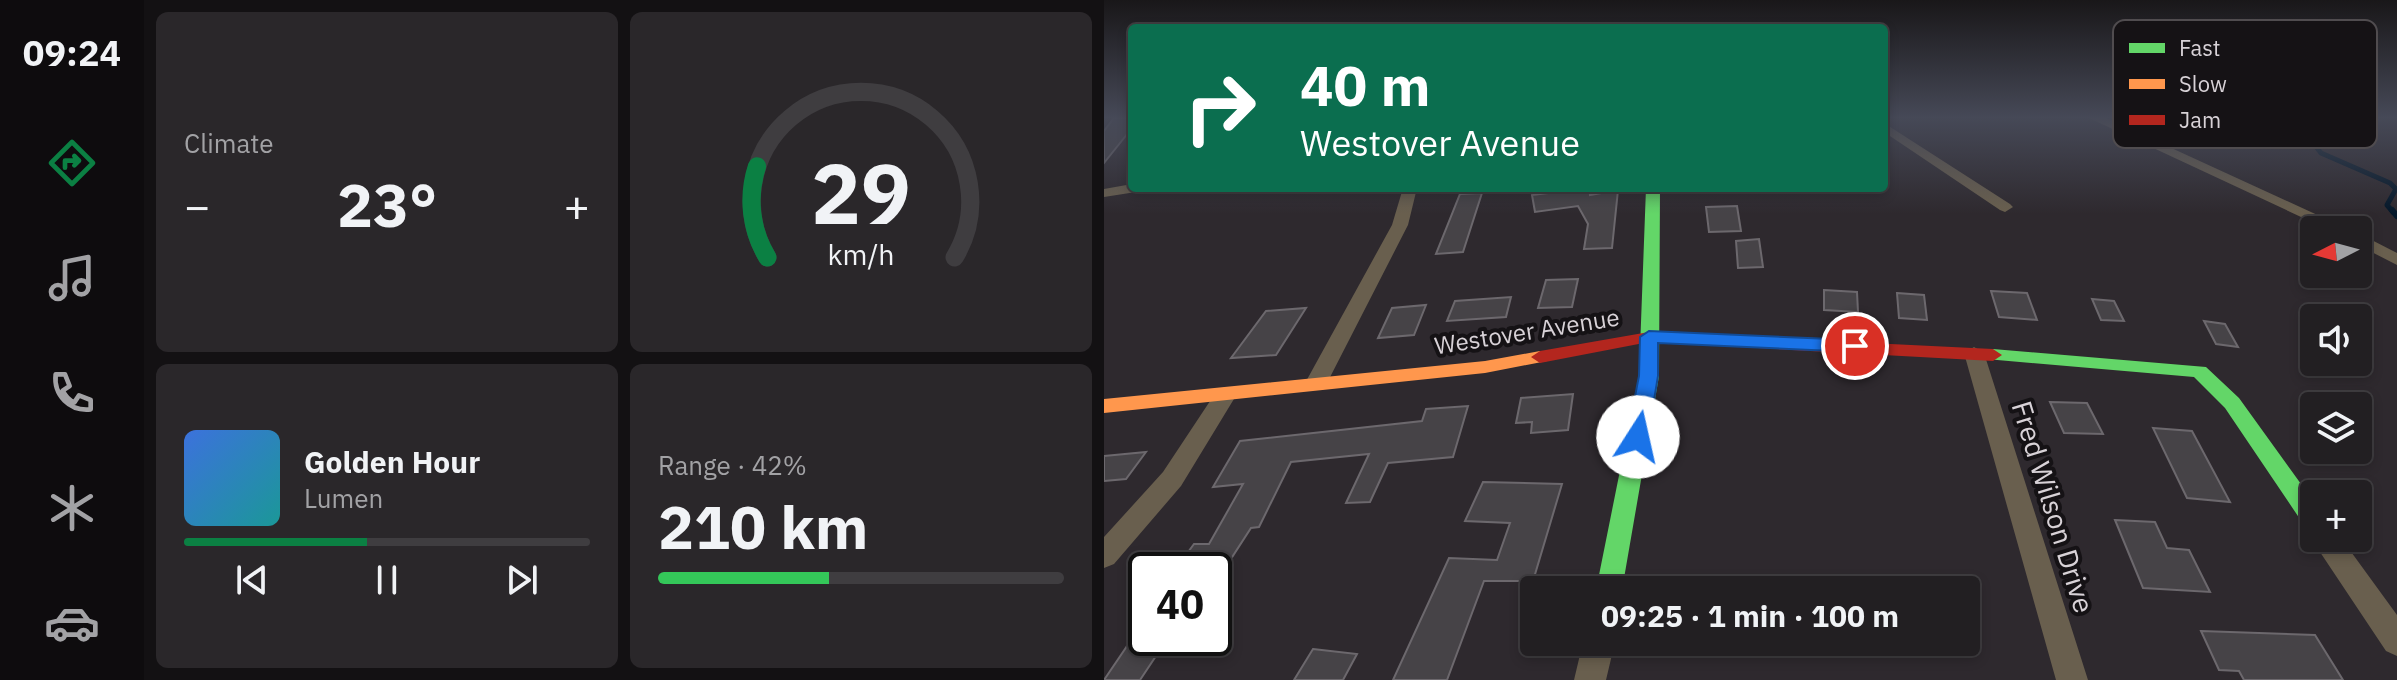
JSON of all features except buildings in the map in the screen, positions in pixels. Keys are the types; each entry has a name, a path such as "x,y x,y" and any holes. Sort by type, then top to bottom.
{"street":[{"path":"1918,150 2005,207"},
{"path":"2165,150 2311,216"},
{"path":"1104,193 1128,189"},
{"path":"1315,385 1400,225 1409,192"},
{"path":"1612,576 1649,376 1653,192"},
{"path":"2372,246 2397,260"},
{"name":"Westover Avenue","path":"1104,406 1485,367 1649,337 1974,353 2199,371 2232,403 2300,501"},
{"name":"Fred Wilson Drive","path":"1974,353 2072,680"},
{"path":"1104,556 1172,479 1226,394"},
{"path":"2336,552 2397,641"},
{"path":"1590,680 1596,656"}],"waterway":[{"path":"2318,150 2390,183 2396,189 2387,205 2393,212"},
{"path":"2392,210 2397,216"}],"traffic: fast":[{"path":"1612,576 1649,376 1653,192"},
{"path":"1993,355 2199,371 2232,403 2300,501"}],"traffic: slow":[{"path":"1104,406 1485,367 1540,357"}],"traffic: jam":[{"path":"1540,357 1649,337 1993,355"}],"route":[{"path":"1638,437 1649,376 1649,337 1855,346"}]}
